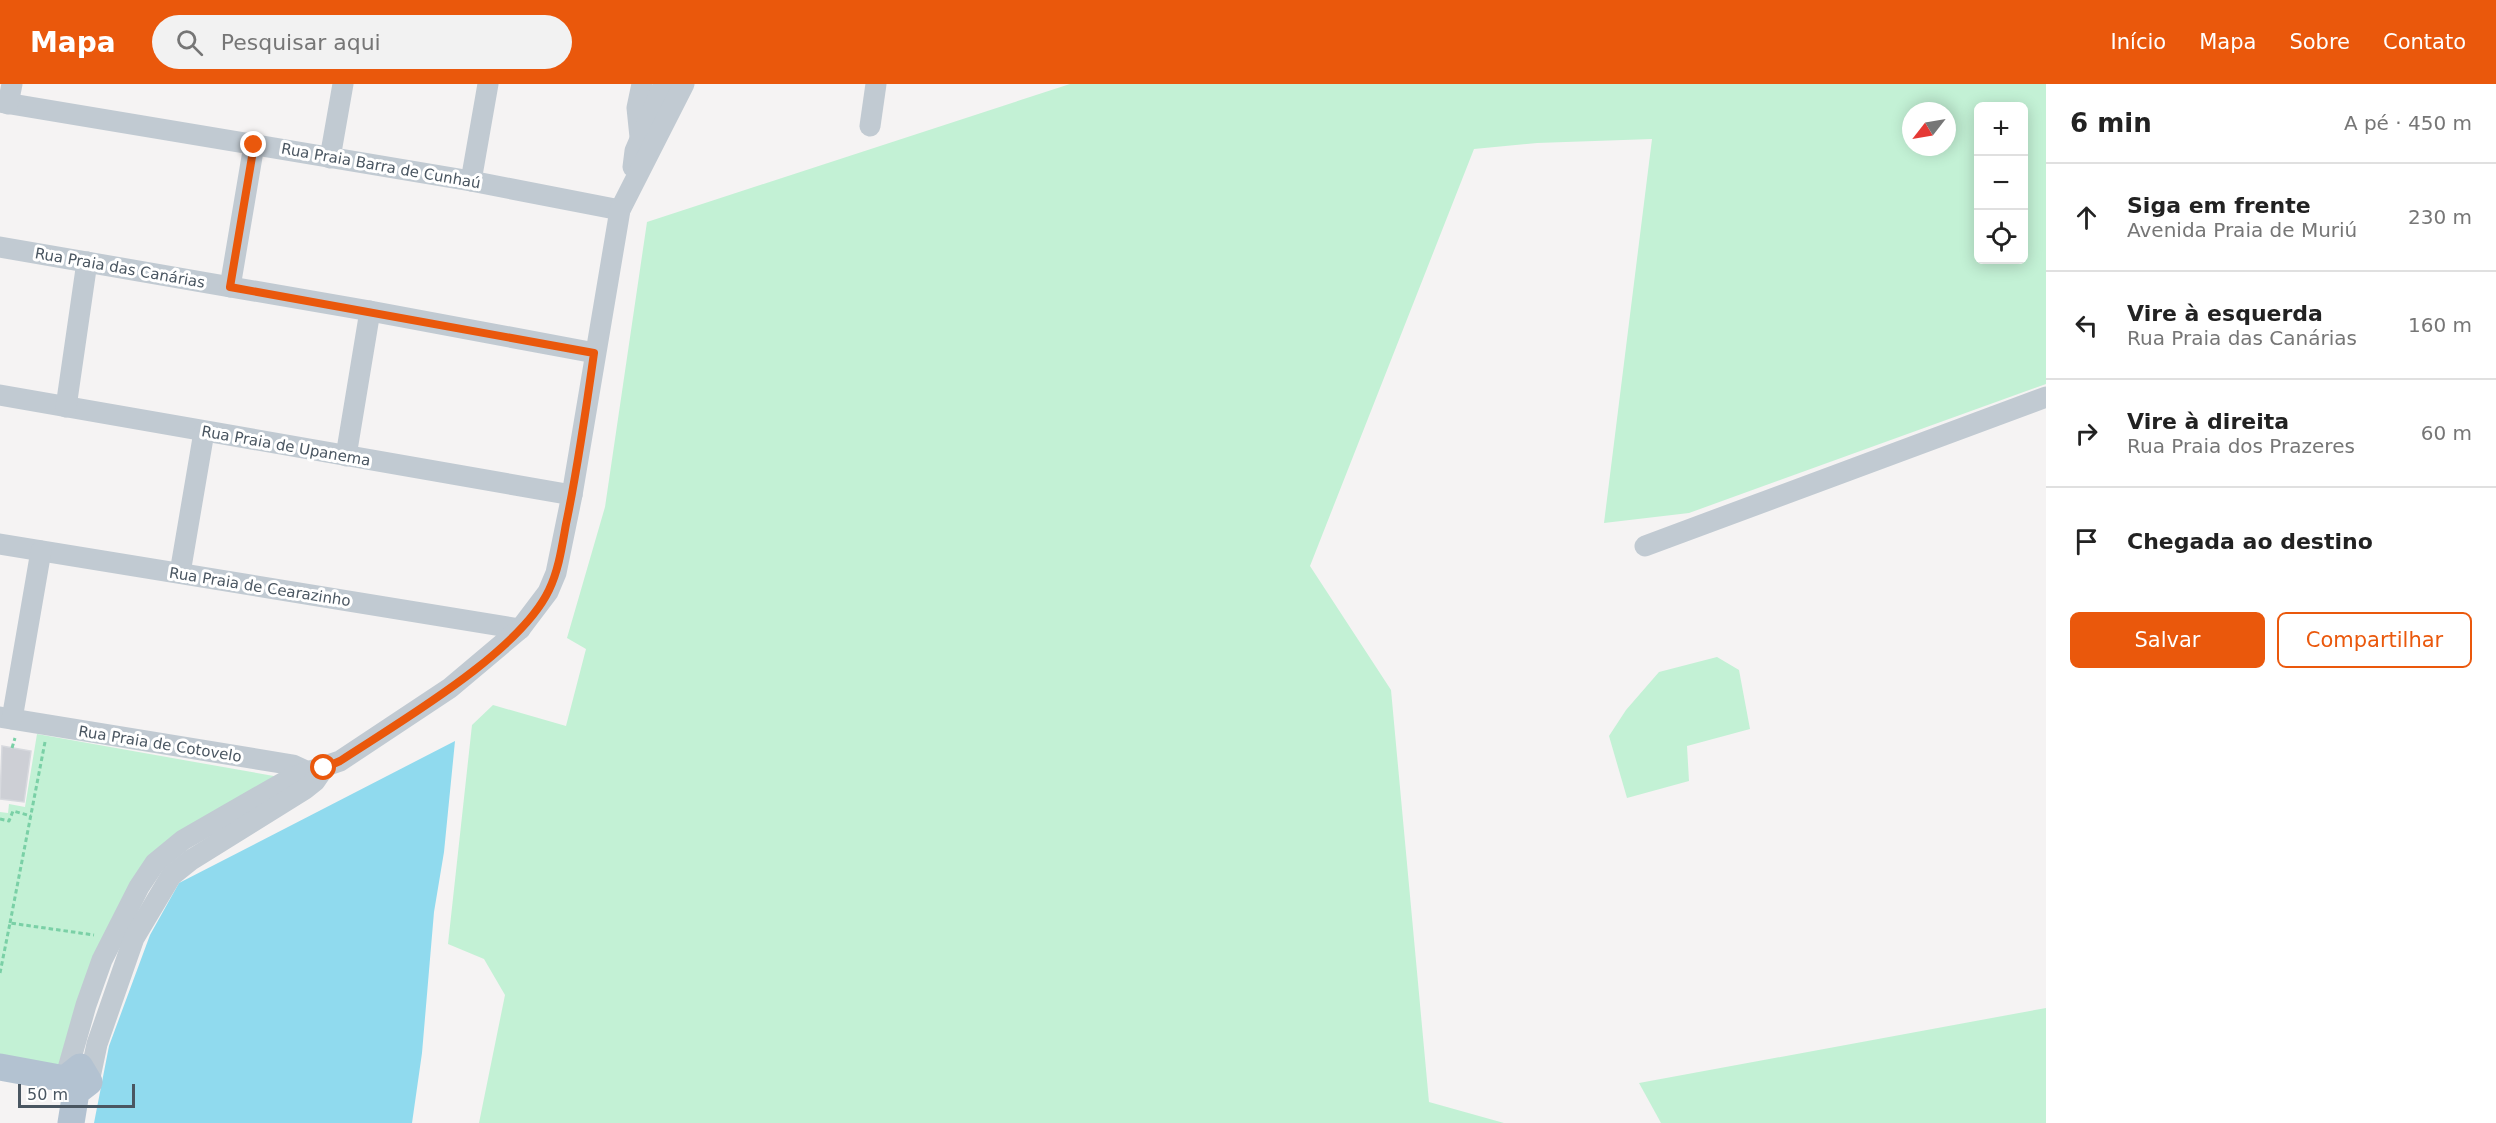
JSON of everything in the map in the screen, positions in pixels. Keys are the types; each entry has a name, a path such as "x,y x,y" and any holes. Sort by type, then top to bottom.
{"main road":[{"path":"0,1067 77,1084 70,1123"}],"street":[{"path":"330,158 343,84"},
{"path":"471,181 488,84"},
{"path":"641,139 637,108 642,84"},
{"path":"870,126 876,84"},
{"path":"77,1084 86,1005 102,960 139,887 155,863 183,840 340,761 450,688 520,629 543,600 556,573 572,495 594,353 635,151 677,85"},
{"path":"625,202 677,85"},
{"name":"Rua Praia Barra de Cunhaú","path":"7,97 330,158 471,181 625,202"},
{"path":"230,287 254,145"},
{"name":"Rua Praia das Canárias","path":"0,247 370,310 594,353"},
{"path":"66,407 87,262"},
{"path":"346,456 370,310"},
{"name":"Rua Praia de Upanema","path":"0,395 572,495"},
{"path":"1645,546 2046,397"},
{"path":"180,573 204,432"},
{"name":"Rua Praia de Cearazinho","path":"0,544 520,629"},
{"path":"9,724 41,551"},
{"name":"Rua Praia de Cotovelo","path":"9,724 48,725 293,765 315,773"}],"path":[{"path":"9,724 12,747"},
{"path":"0,973 48,725"},
{"path":"0,819 9,821 13,811 31,816"},
{"path":"10,923 86,932 102,938"}],"green space":[{"path":"1070,84 2046,84 2046,384 1689,513 1604,523 1652,139 1537,143 1474,149 1310,566 1391,690 1429,1102 1504,1123 479,1123 505,995 484,959 448,944 472,725 493,705 566,726 586,649 567,638 605,507 647,222"},
{"path":"1717,657 1739,670 1750,729 1687,746 1689,781 1627,798 1609,736 1626,710 1659,672"},
{"path":"37,734 285,778 161,850 62,1067 0,1056 0,812 8,813 9,804 25,807"},
{"path":"2046,1008 2046,1123 1661,1123 1639,1083"}],"water":[{"path":"455,741 444,852 434,912 422,1053 412,1123 94,1123 109,1046 150,935 179,883"}],"building":[{"path":"2,746 31,751 24,802 0,799"}],"route":[{"path":"254,145 230,287 370,310 594,353 572,495 556,573 538,608 520,629 486,660 450,688 340,761 324,768"}]}
